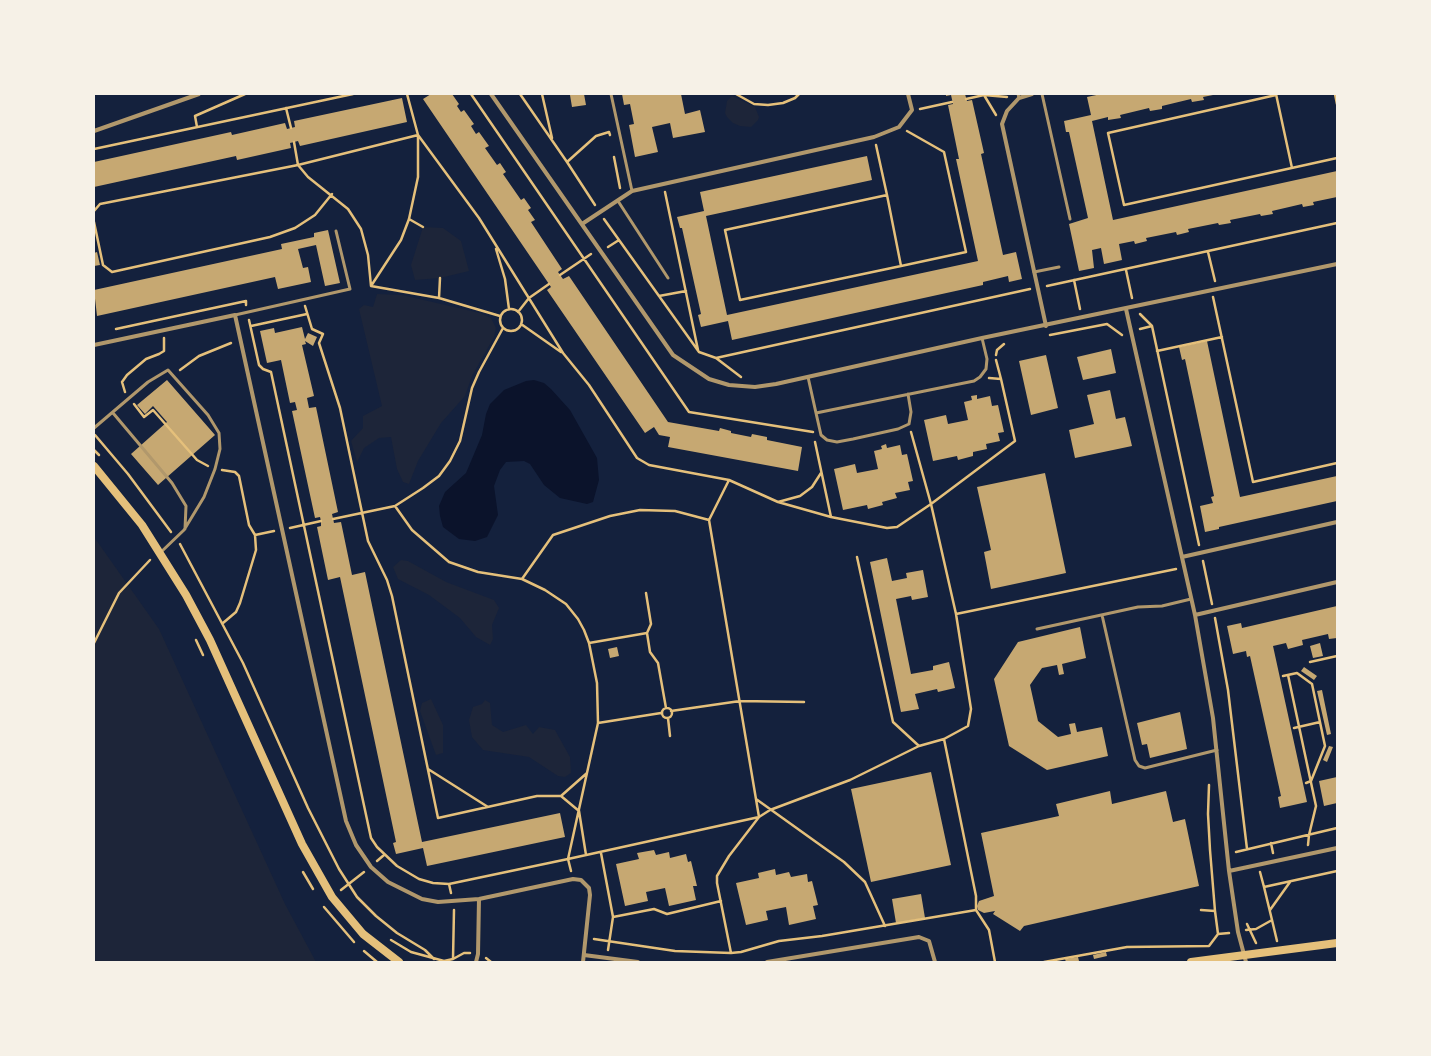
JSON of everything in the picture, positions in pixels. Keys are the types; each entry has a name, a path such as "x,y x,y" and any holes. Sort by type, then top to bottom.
{"main road":[{"path":"94,466 142,525 186,595 210,640 302,844 323,883 343,912 363,934 399,962"},
{"path":"1191,962 1245,958 1337,943"}],"street":[{"path":"94,131 199,94"},
{"path":"491,94 673,355 709,379 729,385 755,387 808,377 982,338 1134,308 1337,264"},
{"path":"582,224 632,191 874,137 899,126 912,110 908,94"},
{"path":"1032,94 1019,96 1007,111 1002,124 1046,326"},
{"path":"1126,309 1195,615 1217,750 1229,871 1238,932 1245,958"},
{"path":"94,345 235,315 346,821 351,837 371,867 396,887 422,899 438,902 479,899 573,879 582,880 589,888 590,895 583,962"},
{"path":"1182,557 1337,522"},
{"path":"1195,615 1337,582"},
{"path":"1229,871 1337,848"},
{"path":"476,962 478,954 479,899"},
{"path":"767,962 920,937 930,941 935,962"},
{"path":"584,955 638,962"}],"lane":[{"path":"611,94 632,191"},
{"path":"1042,94 1070,219"},
{"path":"618,201 668,278"},
{"path":"235,315 350,289 336,231"},
{"path":"1034,272 1059,267"},
{"path":"816,413 974,380 980,377 986,370 987,359 982,338"},
{"path":"94,428 148,382 168,370 208,415 219,432 220,449 215,469 204,497 184,530 160,553"},
{"path":"808,377 821,435 827,440 837,442 898,429 909,424 911,412 908,394"},
{"path":"113,413 172,483 183,500 186,506 184,530"},
{"path":"1037,629 1138,607 1162,606 1191,599"},
{"path":"1102,615 1135,760 1139,766 1145,768 1217,750"}],"path":[{"path":"198,128 195,116 245,94"},
{"path":"94,149 353,94"},
{"path":"371,286 401,240 409,219 418,177 418,135 407,94"},
{"path":"471,94 583,260 689,412 813,432"},
{"path":"520,94 599,212 699,352 716,358 755,387"},
{"path":"542,94 552,140"},
{"path":"736,94 754,104 768,105 783,103 795,98 799,94"},
{"path":"1292,168 1276,94 1108,133 1124,205 1292,168 1337,158"},
{"path":"1335,94 1337,104"},
{"path":"984,95 1002,124"},
{"path":"966,99 984,95 1019,96"},
{"path":"912,110 952,102"},
{"path":"286,108 291,128"},
{"path":"887,195 725,230 740,300 966,252 944,152 899,126"},
{"path":"566,162 596,136 609,132 611,139"},
{"path":"94,211 100,204 298,165 418,135"},
{"path":"418,135 479,218 494,246 529,298 563,353 589,385 637,458 649,465 729,480 778,502 831,517 887,528 897,527 931,504 1015,441 995,356 997,350 1002,344 1009,343"},
{"path":"874,137 901,266"},
{"path":"294,142 298,165 308,177 332,194 348,209 361,229 368,255 371,286"},
{"path":"614,154 622,198"},
{"path":"663,184 699,352"},
{"path":"94,222 103,265 112,272 270,237 295,228 315,215 332,194"},
{"path":"409,219 423,228"},
{"path":"716,358 1337,223"},
{"path":"601,252 619,240"},
{"path":"494,246 505,279 509,309"},
{"path":"1208,252 1215,283 1212,291 1253,482 1337,463"},
{"path":"560,275 583,260"},
{"path":"1126,270 1134,308 1152,326 1201,552 1228,690 1247,849"},
{"path":"439,298 440,278"},
{"path":"1074,280 1084,328"},
{"path":"518,312 529,298 549,284"},
{"path":"371,286 439,298 500,316"},
{"path":"659,296 686,291"},
{"path":"304,300 312,329 323,334 319,343 340,408 368,541 387,580 392,596 438,818 537,796 561,796 578,811 586,855"},
{"path":"500,316 500,323 503,328 508,331 518,329 522,320 518,312 509,309"},
{"path":"500,316 509,309"},
{"path":"248,313 259,365 263,370 271,372 371,838 384,855 409,874 433,883 449,884 568,858 601,853 759,817 770,810 850,780 919,746 944,739 968,726 971,709 956,614 931,504 909,424"},
{"path":"251,326 307,314"},
{"path":"521,324 563,353"},
{"path":"1047,336 1107,324 1122,334 1123,341"},
{"path":"333,519 395,506 434,480 450,461 460,441 472,388 503,328"},
{"path":"129,398 124,391 122,382 127,375 146,359 164,351 165,346 162,330"},
{"path":"173,375 199,356 230,343 240,337"},
{"path":"1157,351 1222,337"},
{"path":"980,377 1001,379"},
{"path":"811,425 831,517"},
{"path":"94,434 128,474 176,538 216,609 243,663 308,808 339,869 357,897 376,916 397,933 425,950 434,960"},
{"path":"778,502 800,496 812,487 821,472"},
{"path":"729,480 709,520 759,817 729,856 719,872 717,883 731,953"},
{"path":"395,506 402,518 417,536 449,562 478,572 522,579 545,590 566,604 578,619 589,643 597,683 598,722 568,858"},
{"path":"522,579 553,535 610,516 640,510 675,511 709,520"},
{"path":"255,535 321,522"},
{"path":"858,557 892,722 919,746"},
{"path":"94,643 119,593 152,558 156,565"},
{"path":"1173,564 1176,576"},
{"path":"956,614 1184,567"},
{"path":"646,593 651,624 647,633 650,652 658,663 666,708"},
{"path":"192,633 205,660"},
{"path":"589,643 647,633"},
{"path":"1310,662 1337,656"},
{"path":"1283,676 1297,673 1312,684 1325,746 1311,781 1306,783"},
{"path":"1288,675 1316,806 1308,835 1308,854"},
{"path":"666,708 672,711 740,700 804,702"},
{"path":"598,722 661,713 666,708"},
{"path":"670,736 668,718 672,711"},
{"path":"661,713 668,718"},
{"path":"1294,728 1320,722"},
{"path":"944,739 976,896 976,910 989,930 995,962"},
{"path":"428,768 488,807"},
{"path":"561,796 587,773"},
{"path":"1044,962 1128,946 1209,946 1218,934 1209,836 1210,781"},
{"path":"756,799 844,862 865,882 885,926"},
{"path":"1227,854 1337,828"},
{"path":"601,853 613,916 606,958"},
{"path":"302,871 315,893"},
{"path":"1218,934 1256,929 1272,920 1264,887 1337,871"},
{"path":"1269,911 1291,882"},
{"path":"449,884 453,902 453,959"},
{"path":"613,916 654,909 667,914 721,901"},
{"path":"322,904 334,921"},
{"path":"586,938 609,940 675,951 731,953 741,952 779,940 822,936 976,910"},
{"path":"1201,910 1215,911"},
{"path":"421,955 434,960 444,961 453,959 464,953 478,954 490,962"}],"shaded area":[{"path":"732,96 755,107 759,117 751,127 740,126 733,123 727,117 725,113 727,101"},
{"path":"423,227 443,228 461,241 469,271 440,278 415,280 411,265"},
{"path":"377,294 402,295 480,313 491,318 496,328 494,337 472,376 465,396 441,423 418,461 409,484 403,482 397,469 391,437 379,438 364,448 357,462 351,441 363,428 363,416 382,406 359,309 364,305 373,307"},
{"path":"534,380 544,383 570,410 597,458 599,480 593,502 587,504 560,498 544,485 530,464 524,461 506,462 500,470 494,486 498,515 487,537 475,541 459,539 443,527 439,506 445,492 466,473 482,435 486,414 490,404 504,390 526,381"},
{"path":"94,537 159,629 285,904 316,962 94,962"},
{"path":"401,560 408,561 446,582 494,600 499,608 492,625 493,639 490,645 476,637 460,618 429,595 398,579 393,567"},
{"path":"431,699 443,725 443,753 436,755 420,711 422,703"},
{"path":"485,700 490,703 492,725 503,732 526,725 533,734 539,727 555,730 570,757 571,773 565,777 558,776 529,757 483,750 472,737 469,720 473,707 482,704"}],"building":[{"path":"431,94 452,94 459,104 457,106 461,112 464,110 474,124 471,126 476,134 479,132 489,146 485,148 497,165 500,163 506,172 503,174 521,200 524,198 531,208 528,210 535,220 531,222 562,269 558,272 563,279 569,276 668,422 719,431 720,428 731,431 731,433 751,437 752,434 767,437 767,440 802,447 798,471 668,447 670,437 659,435 654,427 645,433 547,290 551,287 423,99"},
{"path":"584,94 586,105 572,107 570,95"},
{"path":"622,94 681,94 685,114 700,110 705,132 673,138 670,123 652,127 658,152 635,157 629,125 634,124 630,104 624,105"},
{"path":"946,94 965,94 967,101 972,100 984,153 981,154 1003,255 1016,252 1022,279 1009,282 1008,276 983,282 983,285 732,340 728,321 701,327 698,315 701,314 682,228 680,228 677,217 704,211 700,192 867,156 872,180 706,216 727,315 978,261 956,159 959,159 948,105 953,104 951,95 946,96"},
{"path":"1101,94 1213,95 1203,97 1204,100 1192,102 1191,99 1162,106 1162,109 1150,111 1149,108 1120,115 1121,118 1108,120 1108,117 1092,121 1113,220 1337,171 1337,197 1313,202 1314,205 1303,207 1302,204 1272,211 1273,214 1261,216 1260,214 1230,220 1231,223 1219,225 1218,223 1188,229 1189,232 1177,235 1176,232 1146,238 1147,241 1135,244 1134,241 1119,244 1122,260 1104,264 1101,248 1092,250 1094,268 1079,271 1069,224 1088,218 1069,132 1066,132 1064,121 1091,115 1087,97"},
{"path":"402,98 407,122 300,146 298,141 290,143 291,148 237,160 236,156 94,187 94,162 231,132 232,135 285,123 287,129 295,127 294,121"},
{"path":"328,230 340,283 325,286 316,245 298,249 303,268 308,267 311,282 278,289 275,277 97,316 94,290 282,249 281,244 314,237 314,233"},
{"path":"97,252 100,265 94,266 94,253"},
{"path":"302,327 305,339 308,333 317,337 313,346 305,341 306,344 302,345 314,396 307,398 309,408 316,407 338,512 332,514 334,523 341,522 352,575 365,572 422,842 560,813 565,837 427,866 423,848 396,854 393,843 396,842 340,577 328,580 317,527 321,526 321,521 320,517 315,518 292,411 297,410 295,402 290,403 281,360 267,363 260,331 274,328 275,333"},
{"path":"1207,341 1240,497 1337,476 1337,501 1219,527 1219,529 1205,532 1200,506 1213,503 1211,497 1214,496 1185,359 1182,360 1179,347"},
{"path":"1111,349 1116,373 1083,380 1077,357"},
{"path":"1046,355 1058,408 1031,415 1019,361"},
{"path":"167,380 215,435 158,485 131,454 167,422 153,406 145,414 137,405"},
{"path":"1110,390 1116,419 1125,417 1132,446 1075,458 1069,430 1094,424 1087,395"},
{"path":"977,395 977,399 990,396 992,406 998,405 1004,432 998,433 1000,441 986,444 987,449 973,452 973,456 958,460 957,456 933,461 924,420 946,415 948,424 968,420 964,402 972,400 971,396"},
{"path":"886,444 887,448 900,445 902,455 907,454 913,481 908,482 910,490 895,493 897,498 882,502 883,505 868,509 867,505 843,510 834,469 855,464 857,473 878,469 874,451 882,449 881,446"},
{"path":"1045,473 1066,573 991,589 984,552 991,550 977,487"},
{"path":"887,558 892,581 907,578 906,573 923,570 928,597 912,600 911,596 896,599 911,674 933,670 933,666 949,662 955,688 938,692 937,689 915,694 919,709 901,712 870,562"},
{"path":"1337,606 1337,638 1329,639 1328,634 1302,640 1303,645 1288,649 1286,643 1273,646 1307,802 1280,808 1278,797 1281,796 1250,656 1247,657 1246,651 1233,654 1227,626 1241,623 1242,628"},
{"path":"1080,627 1086,658 1062,664 1064,674 1059,675 1057,665 1042,668 1030,685 1038,721 1058,737 1071,734 1069,724 1075,723 1077,732 1102,727 1108,756 1047,770 1009,746 994,679 1018,642"},
{"path":"1320,643 1323,656 1313,658 1310,646"},
{"path":"617,647 619,656 610,658 608,649"},
{"path":"1304,667 1317,676 1314,680 1301,671"},
{"path":"1322,690 1331,734 1327,735 1317,691"},
{"path":"1180,712 1187,749 1150,758 1147,744 1142,745 1137,723"},
{"path":"1329,746 1333,747 1327,762 1323,760"},
{"path":"931,772 951,865 871,882 851,789"},
{"path":"1337,777 1337,803 1324,806 1319,781"},
{"path":"1110,791 1112,804 1166,791 1173,822 1185,819 1199,886 1024,926 1020,931 993,914 995,911 984,913 978,910 977,906 979,901 994,896 981,833 1059,816 1056,804"},
{"path":"654,850 656,855 669,852 670,858 686,854 688,862 691,861 697,886 693,886 696,900 669,906 665,888 646,892 648,901 625,906 616,864 639,859 637,853"},
{"path":"775,869 776,875 789,872 791,877 807,874 808,882 812,881 818,905 813,906 816,919 789,925 786,907 766,911 768,920 746,925 736,883 759,878 758,873"},
{"path":"921,894 925,918 896,923 892,899"},
{"path":"1106,952 1107,956 1094,959 1093,955"},
{"path":"1078,957 1079,961 1066,962 1065,959"}]}
